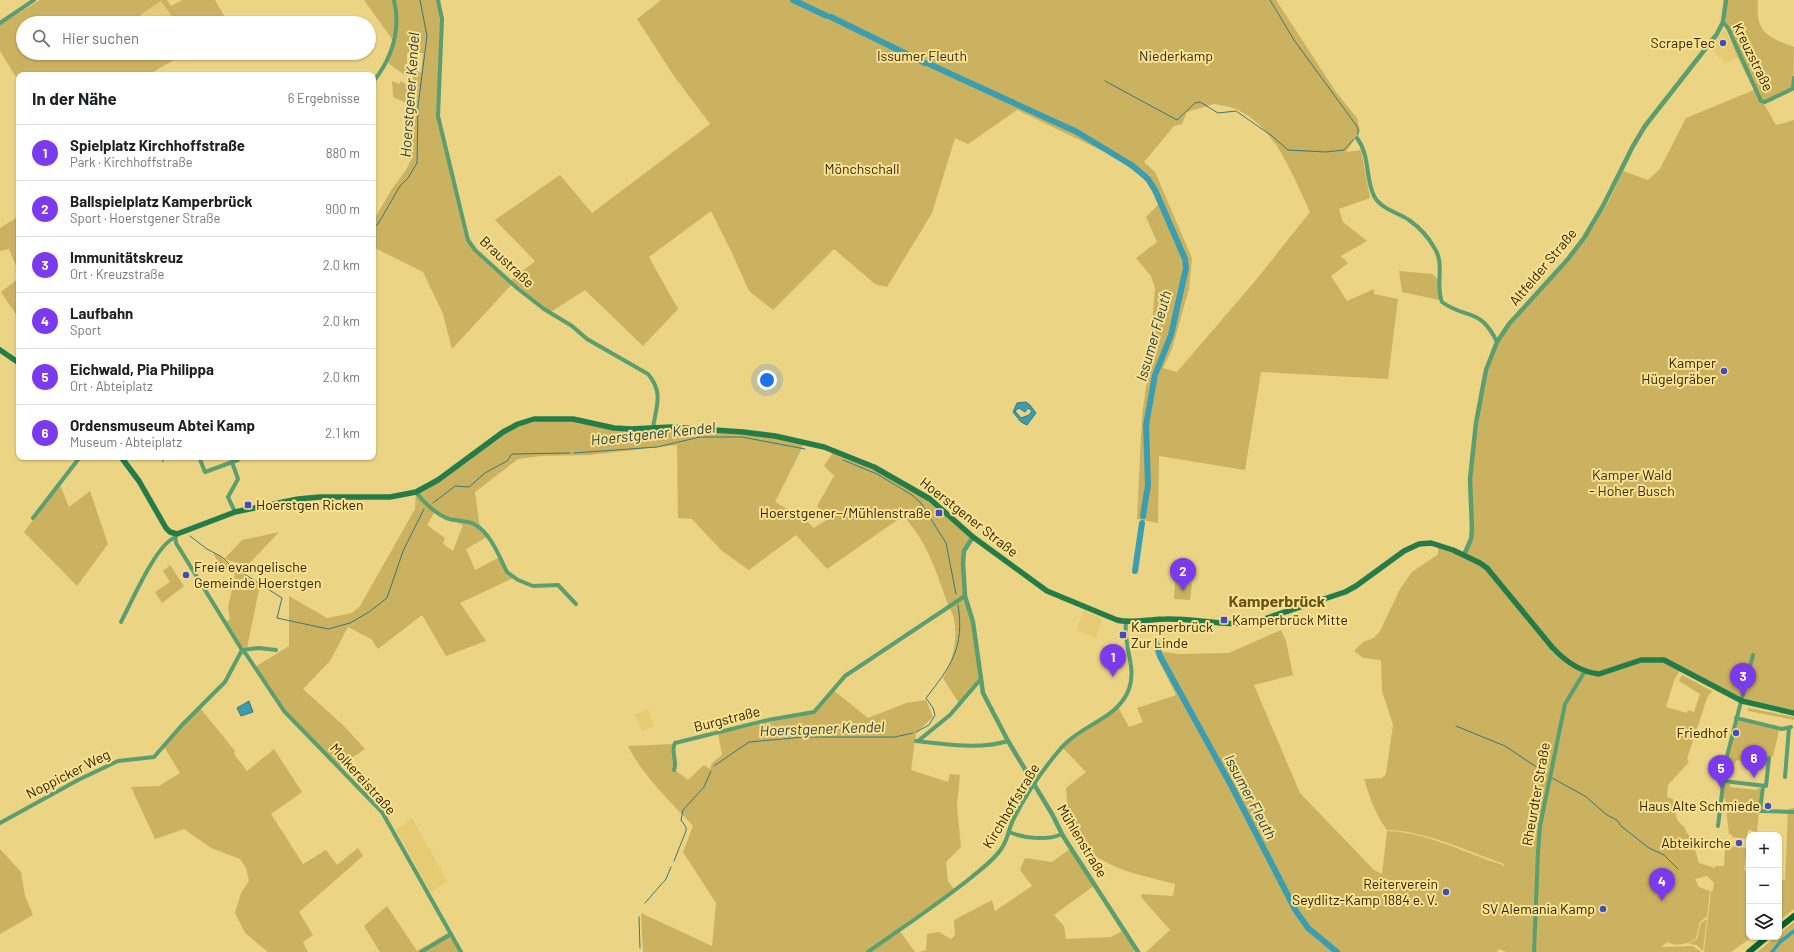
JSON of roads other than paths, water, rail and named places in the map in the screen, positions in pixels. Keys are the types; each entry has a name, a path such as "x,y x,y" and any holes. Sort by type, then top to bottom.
{"main road":[{"path":"0,350 16,361"},
{"name":"Hoerstgener Straße","path":"175,536 235,512 309,498 390,497 416,492 438,480 503,432 526,421 550,418 574,419 614,428 653,428 742,432 775,436 824,447 874,467 930,499 973,537 1047,591 1112,619 1126,623 1165,619 1240,624 1255,622 1345,592 1356,586 1404,551 1419,544 1440,545 1464,555 1487,568 1561,657 1586,671"},
{"path":"123,460 139,481 166,528 175,536"},
{"path":"1586,671 1599,674 1641,660 1664,660 1742,701 1794,713"},
{"path":"1782,926 1794,916"},
{"path":"1749,952 1763,940"}],"street":[{"path":"0,23 34,0"},
{"path":"376,78 383,69 394,42 398,19 394,0"},
{"name":"Braustraße","path":"438,0 442,19 438,116 464,228 471,245 489,264 544,309 572,326 587,339 648,374 655,383 658,393 653,428"},
{"name":"Altfelder Straße","path":"1464,555 1471,539 1472,529 1470,479 1476,423 1484,377 1497,342 1509,324 1568,259 1584,238 1604,204 1633,146 1646,126 1679,82 1712,42 1723,22 1726,0"},
{"name":"Kreuzstraße","path":"1723,22 1728,28 1762,102 1794,88"},
{"path":"1794,78 1794,88"},
{"path":"1357,138 1362,146 1371,187 1378,201 1415,226 1437,251 1440,262 1438,288 1442,302 1477,317 1485,323 1497,342"},
{"path":"33,518 78,460"},
{"path":"200,460 204,472 238,460"},
{"path":"232,462 238,479 228,497 235,512"},
{"path":"416,492 440,514 448,519 474,524 480,529 487,536 507,572 512,576 533,586 558,585 576,604"},
{"path":"121,622 141,583 160,552 166,543 175,536"},
{"name":"Molkereistraße","path":"175,536 181,552 242,650 284,711 382,812 461,952"},
{"name":"Mühlenstraße","path":"973,537 964,551 963,563 965,596 973,622 983,693 1008,741 1052,814 1062,834 1138,952"},
{"name":"Burgstraße","path":"674,770 676,764 673,747 675,743 768,720 814,712 832,689 845,676 965,596"},
{"name":"Kirchhoffstraße","path":"868,952 955,891 987,864 1003,846 1012,822 1034,784 1070,738 1113,711 1126,697 1132,677 1132,666 1126,634 1126,623"},
{"path":"242,650 259,648 276,650"},
{"name":"Noppicker Weg","path":"0,823 78,780 118,761 154,757 182,725 225,682 242,650"},
{"path":"1718,826 1726,760 1753,655"},
{"name":"Rheurdter Straße","path":"1534,952 1540,826 1566,704 1586,671"},
{"path":"980,680 950,715 917,741 952,746 993,744 1008,741"},
{"path":"1736,718 1782,728 1790,728 1785,777"},
{"path":"1769,758 1766,786 1763,786 1760,811 1794,812"},
{"path":"1723,781 1763,786"},
{"path":"1009,832 1020,836 1040,838 1058,836 1062,834"},
{"path":"421,952 451,934"}],"water":[{"path":"1026,402 1036,413 1027,425 1021,422 1013,412 1017,403","holes":["1019,408 1025,412 1028,408 1032,411 1029,415 1021,418 1015,411"]},
{"path":"249,701 253,712 241,716 237,708"}],"waterway":[{"name":"Hoerstgener Kendel","path":"376,226 400,186 408,178 417,163 418,106 427,36 420,0"},
{"name":"Issumer Fleuth","path":"793,0 827,16"},
{"path":"1270,0 1294,40 1356,125 1358,135"},
{"name":"Issumer Fleuth","path":"831,17 925,63"},
{"name":"Issumer Fleuth","path":"929,64 1077,132 1133,166 1148,179 1155,190 1185,259 1186,268 1171,335 1155,375 1146,425 1148,485 1143,516"},
{"path":"1105,81 1177,120 1195,103 1200,102 1218,113 1236,111 1272,136 1288,150 1326,152 1344,150 1354,139"},
{"name":"Hoerstgener Kendel","path":"574,453 657,447 700,437 742,437 805,449"},
{"name":"Hoerstgener Kendel","path":"433,503 455,486 469,487 485,473 507,461 512,454 570,453"},
{"name":"Hoerstgener Kendel","path":"843,460 877,474 912,495 921,503 946,543 956,594"},
{"name":"Hoerstgener Kendel","path":"190,536 207,549 222,557 230,565 282,598 277,618 328,629 350,623 369,612 387,598 403,551 424,509"},
{"name":"Issumer Fleuth","path":"1135,571 1142,523"},
{"name":"Hoerstgener Kendel","path":"916,732 929,725 935,715 933,708 926,698 949,666 958,644 960,620 958,605"},
{"name":"Issumer Fleuth","path":"1156,642 1160,656 1232,787 1296,911 1308,928 1337,952"},
{"path":"1456,726 1505,746 1547,774"},
{"name":"Hoerstgener Kendel","path":"714,766 749,742 804,737 895,737 913,733"},
{"name":"Hoerstgener Kendel","path":"674,861 686,831 686,827 681,820 683,810 704,787 711,771"},
{"path":"1552,778 1585,796 1607,815 1617,820 1621,826 1649,848 1664,855 1678,869"},
{"name":"Hoerstgener Kendel","path":"645,903 666,879 671,867"},
{"name":"Hoerstgener Kendel","path":"639,917 640,948"},
{"path":"1772,952 1780,942 1794,931"}],"place":[{"name":"ScrapeTec","path":"1723,43"},
{"name":"Kamper Hügelgräber","path":"1724,371"},
{"name":"Hoerstgen Ricken","path":"248,505"},
{"name":"Hoerstgener−/Mühlenstraße","path":"939,513"},
{"name":"Freie evangelische Gemeinde Hoerstgen","path":"186,575"},
{"name":"Ballspielplatz Kamperbrück","path":"1183,591"},
{"name":"Kamperbrück Mitte","path":"1224,620"},
{"name":"Kamperbrück Zur Linde","path":"1123,635"},
{"name":"Spielplatz Kirchhoffstraße","path":"1113,677"},
{"name":"Immunitätskreuz","path":"1743,696"},
{"name":"Friedhof","path":"1736,733"},
{"name":"Ordensmuseum Abtei Kamp","path":"1754,778"},
{"name":"Eichwald, Pia Philippa","path":"1721,788"},
{"name":"Haus Alte Schmiede","path":"1768,806"},
{"name":"Abteikirche","path":"1739,843"},
{"name":"Reiterverein Seydlitz-Kamp 1884 e. V.","path":"1446,892"},
{"name":"Laufbahn","path":"1662,901"},
{"name":"SV Alemania Kamp","path":"1603,909"}],"district":[{"name":"Kamperbrück","path":"1277,601"}],"park label":[{"name":"Niederkamp","path":"1176,56"},
{"name":"Mönchschall","path":"862,169"},
{"name":"Kamper Wald - Hoher Busch","path":"1632,484"}]}
